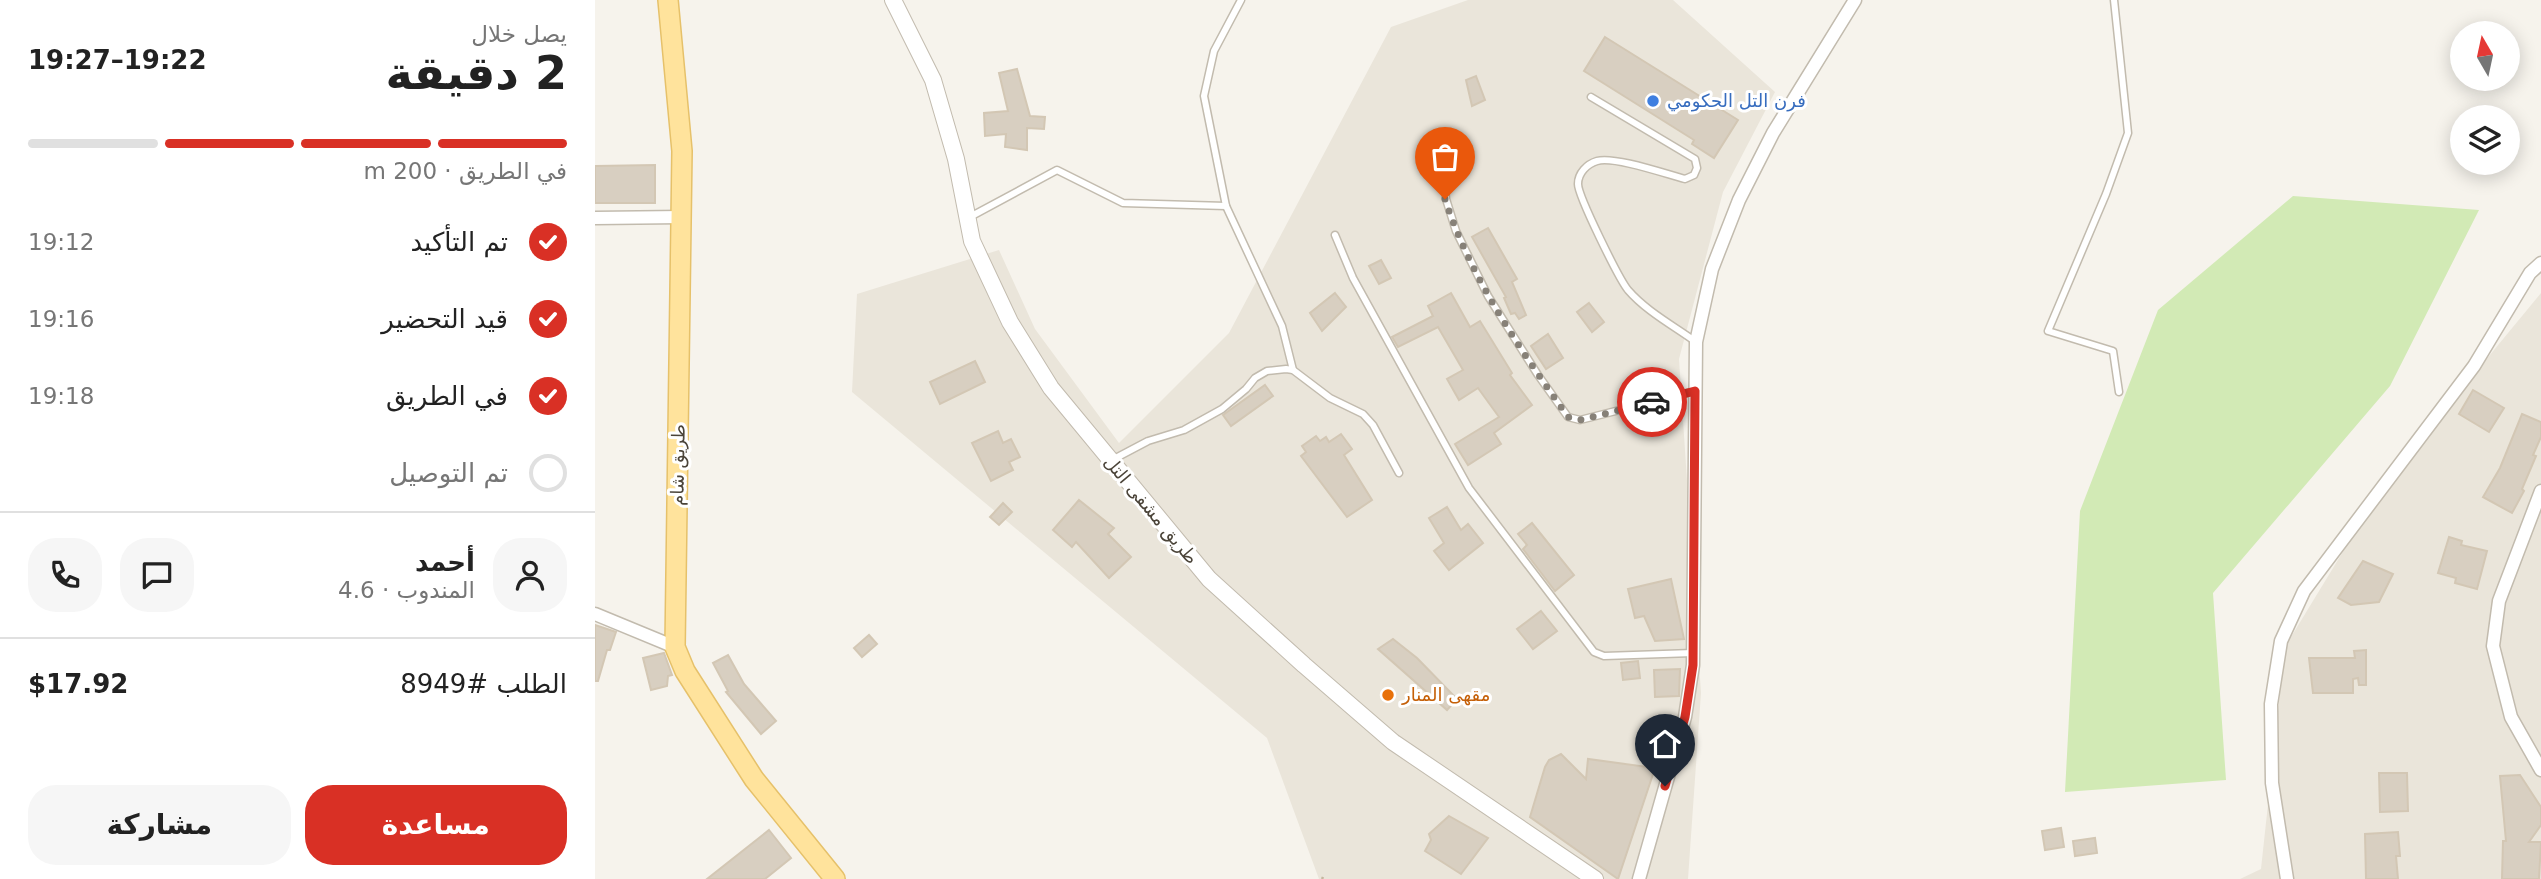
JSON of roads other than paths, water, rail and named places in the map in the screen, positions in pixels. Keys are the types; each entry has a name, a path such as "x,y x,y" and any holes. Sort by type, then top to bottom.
{"main road":[{"name":"طريق شام","path":"668,0 683,150 675,647 685,671 754,779 835,879"}],"street":[{"name":"طريق مشفى التل","path":"893,0 933,80 956,159 972,241 1010,322 1051,388 1209,579 1393,742 1595,879"},
{"path":"1639,879 1685,717 1693,653 1696,342 1712,269 1739,200 1773,133 1855,0"},
{"path":"595,218 681,217"},
{"path":"2287,879 2273,783 2271,704 2281,641 2304,591 2474,366 2531,273 2541,263"},
{"path":"2541,491 2499,601 2493,646 2511,717 2541,770"},
{"path":"595,614 675,647"}],"lane":[{"path":"1241,0 1214,51 1204,96 1226,206 1282,326 1293,370"},
{"path":"2114,0 2128,134 2106,194 2048,331 2113,351 2119,392"},
{"path":"1591,97 1695,159 1697,167 1694,175 1685,179 1599,160 1587,166 1580,175 1578,185 1583,203 1627,288 1696,342"},
{"path":"1441,151 1445,199 1455,231 1488,296 1568,417 1580,420 1695,391"},
{"path":"968,218 1057,170 1123,203 1226,206"},
{"path":"1335,234 1353,278 1469,488 1594,652 1604,656 1693,653"},
{"path":"1110,461 1148,441 1184,430 1222,409 1255,378 1267,371 1293,370 1331,398 1363,414 1373,425 1399,473"}],"place":[{"name":"فرن التل الحكومي","path":"1653,101"},
{"name":"مقهى المنار","path":"1388,695"}]}
